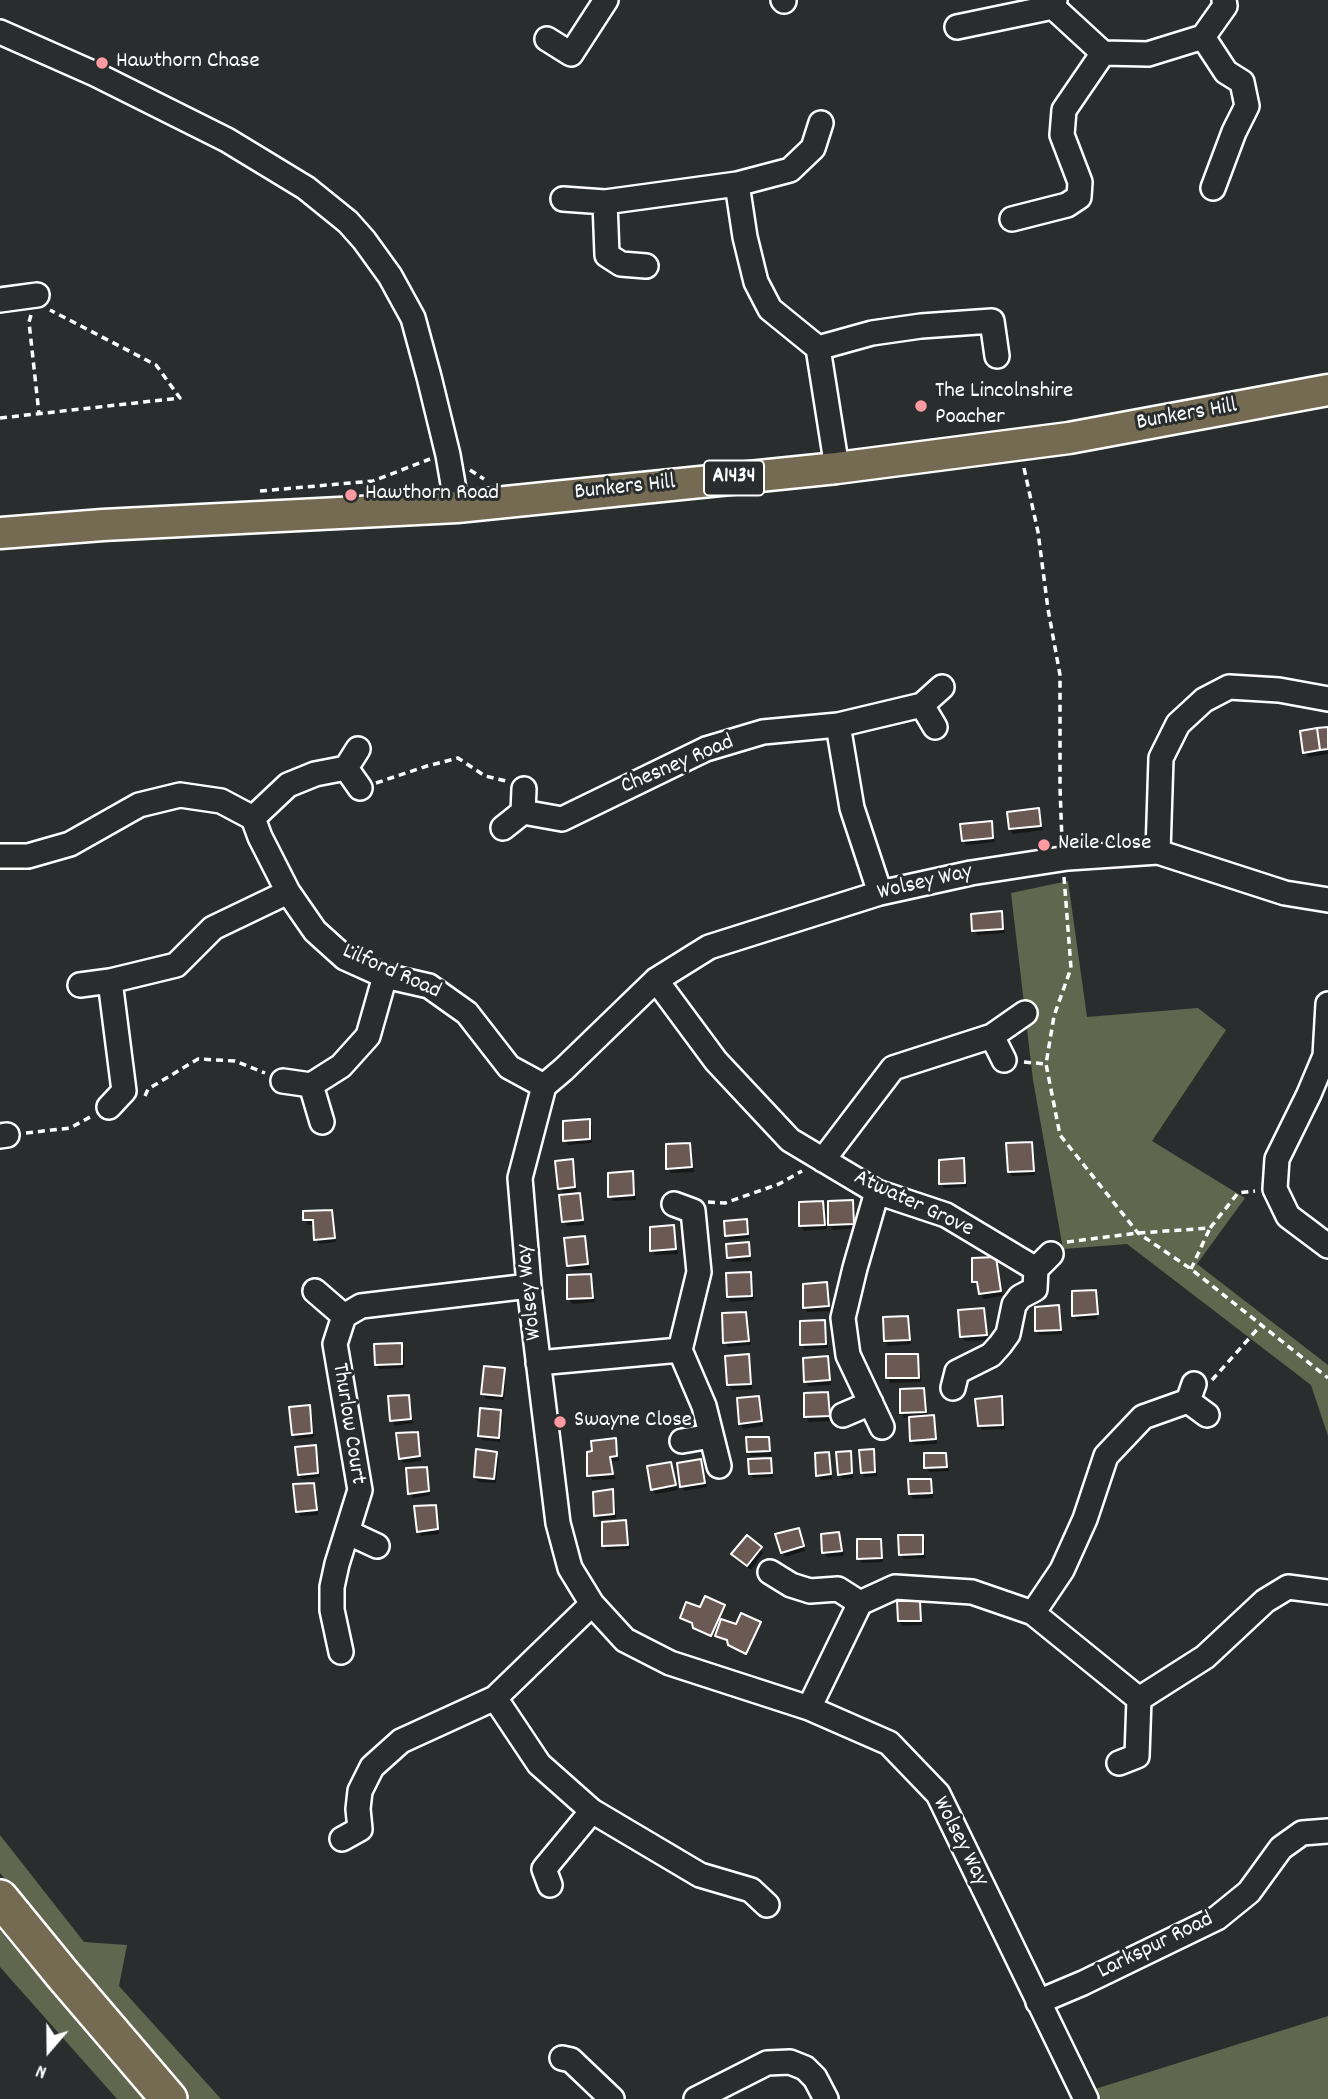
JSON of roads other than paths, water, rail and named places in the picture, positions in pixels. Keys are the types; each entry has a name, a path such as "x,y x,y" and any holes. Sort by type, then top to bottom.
{"highway":[{"path":"0,1898 169,2099"}],"main road":[{"name":"Bunkers Hill","path":"0,533 103,525 457,507 837,468 1069,438 1328,390"}],"street":[{"path":"547,39 571,54 607,0"},
{"path":"957,27 1054,4 1103,53 1148,54 1203,37 1226,6 1224,0"},
{"path":"1203,37 1226,72 1242,82 1247,106 1213,188"},
{"path":"3,41 95,74 227,140 306,188 348,222 390,276 413,318 448,455 457,507"},
{"path":"1013,219 1068,205 1079,197 1080,182 1062,135 1064,110 1103,53"},
{"path":"563,199 606,201 737,184 790,170 813,148 821,123"},
{"path":"737,184 745,237 756,282 770,309 818,348 837,468"},
{"path":"606,201 607,255 621,264 646,266"},
{"path":"0,300 37,295"},
{"path":"818,348 872,333 992,321 997,356"},
{"name":"Chesney Road","path":"523,812 562,819 705,749 763,732 838,725 922,705 942,687"},
{"path":"1158,852 1161,758 1178,724 1204,699 1229,687 1279,690 1328,699"},
{"path":"922,705 935,727"},
{"path":"838,725 852,808 880,893"},
{"path":"0,856 28,856 70,844 139,805 180,795 221,801 253,818 288,785 352,759 360,788"},
{"path":"503,828 523,812 524,789"},
{"name":"Lilford Road","path":"253,818 288,892 315,931 345,958 385,975 429,986 467,1013 509,1067 544,1086"},
{"name":"Wolsey Way","path":"1079,2097 1038,2003 938,1794 889,1743 809,1708 670,1663 625,1640 592,1604 570,1568 558,1524 529,1286 520,1178 544,1086 656,980 709,947 880,893 971,873 1063,858 1158,852 1285,893 1328,900"},
{"path":"80,985 110,981 176,965 213,928 288,892"},
{"path":"283,1081 311,1085 341,1066 368,1036 385,975"},
{"name":"Atwater Grove","path":"656,980 725,1071 790,1140 877,1192 946,1215 1041,1271 1014,1305 1008,1334 1000,1345 991,1355 957,1372 953,1388"},
{"path":"110,981 126,1099"},
{"path":"1328,1004 1325,1056 1277,1159 1275,1188 1287,1216 1328,1246"},
{"path":"822,1160 893,1068 992,1036 1025,1013"},
{"path":"992,1036 1004,1060"},
{"path":"311,1085 323,1122"},
{"path":"877,1192 844,1318 848,1354 882,1427"},
{"path":"692,1206 699,1272 680,1350 704,1406 719,1466"},
{"path":"315,1291 344,1316 361,1306 529,1286"},
{"name":"Thurlow Court","path":"341,1652 332,1610 332,1587 360,1489 335,1344 344,1316"},
{"path":"538,1363 680,1350"},
{"path":"1033,1613 1062,1570 1085,1519 1106,1456 1143,1417 1191,1393 1207,1415"},
{"path":"844,1415 870,1403"},
{"path":"682,1441 711,1436"},
{"path":"346,1532 377,1546"},
{"path":"770,1572 791,1585 810,1591 838,1588 860,1603"},
{"path":"809,1708 860,1603 895,1587 972,1592 1033,1613 1139,1699"},
{"path":"1139,1699 1205,1657 1265,1601 1288,1587 1328,1592"},
{"path":"360,1835 360,1791 372,1767 401,1741 495,1698 592,1604"},
{"path":"495,1698 539,1765 592,1811 700,1875 760,1889"},
{"path":"1138,1761 1139,1699"},
{"path":"539,1873 592,1811"},
{"name":"Larkspur Road","path":"1038,2003 1217,1918 1249,1892 1282,1848 1302,1833 1328,1831"},
{"path":"562,2058 571,2060 612,2099"},
{"path":"696,2099 767,2063 789,2062 805,2068 815,2078 827,2099"}],"place":[{"name":"Hawthorn Chase","path":"102,63"},
{"name":"The Lincolnshire Poacher","path":"921,406"},
{"name":"Hawthorn Road","path":"351,495"},
{"name":"Neile Close","path":"1044,845"},
{"name":"Swayne Close","path":"560,1422"}]}
